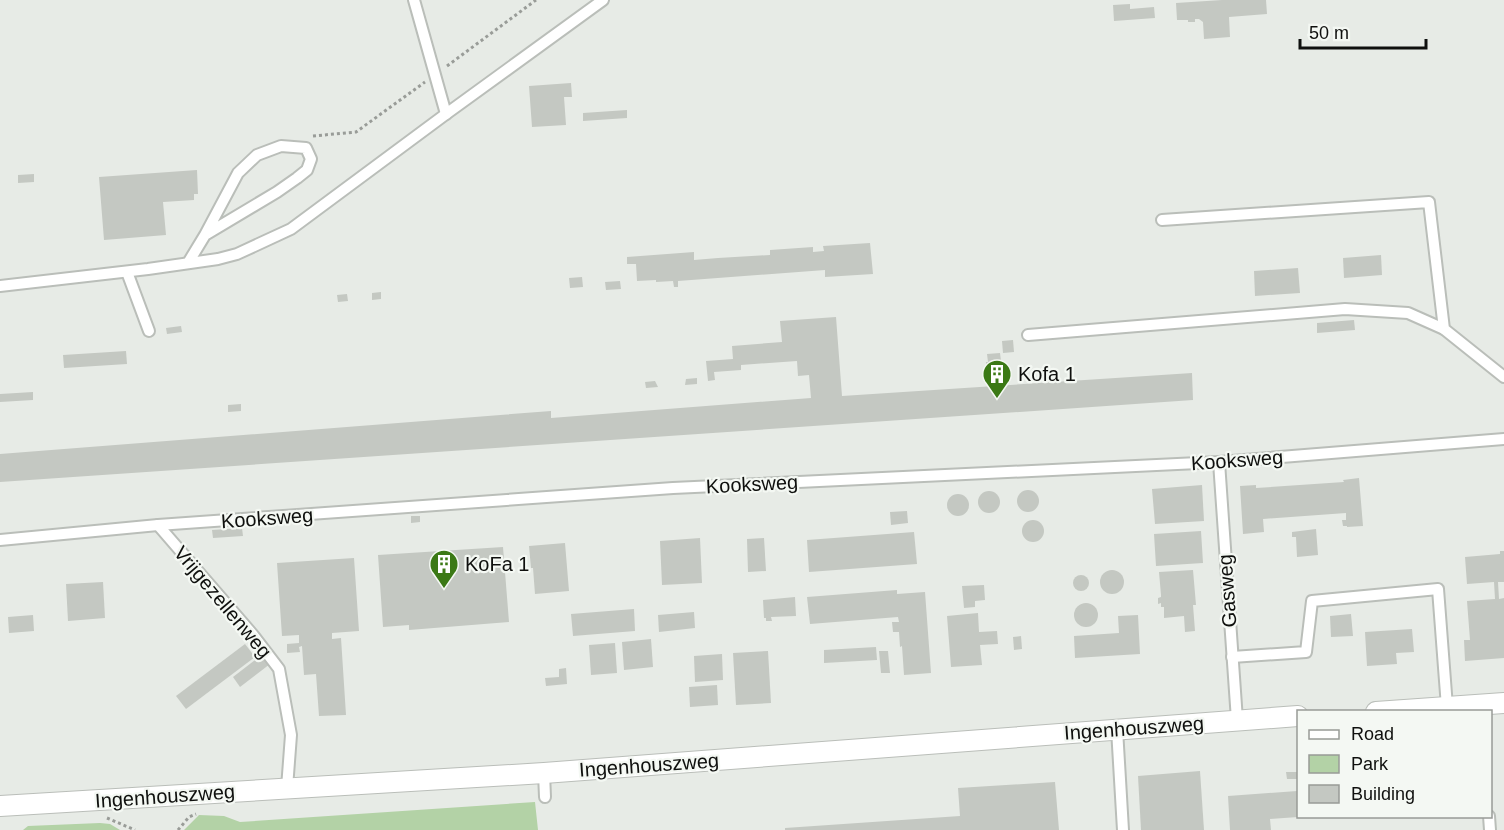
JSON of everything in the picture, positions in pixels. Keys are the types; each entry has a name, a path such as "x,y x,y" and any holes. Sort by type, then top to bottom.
{"street":[{"path":"1394,710 1491,706"},
{"name":"Ingenhouszweg","path":"0,806 544,773 1297,717"}],"lane":[{"path":"414,0 446,114"},
{"path":"0,286 218,259 237,254 291,229 602,1 615,0"},
{"path":"188,262 238,172 258,155 281,146 306,148 311,159 307,170 277,192 205,235"},
{"path":"1162,220 1429,202 1444,329"},
{"path":"127,272 149,331"},
{"path":"1028,335 1345,309 1408,313 1444,329 1504,376"},
{"name":"Kooksweg","path":"0,540 158,525 673,488 1219,462 1504,439"},
{"name":"Gasweg","path":"1219,462 1237,720"},
{"name":"Vrijgezellenweg","path":"158,525 253,635 279,669 291,735 287,788"},
{"path":"1232,657 1306,652 1312,601 1438,589 1447,707"},
{"path":"1117,729 1123,830"},
{"path":"544,773 545,797"}],"path":[{"path":"310,137 356,132 537,0"}],"green space":[{"path":"535,802 538,830 184,830 199,815 224,816 240,822"},
{"path":"110,824 120,830 23,830 28,826"}],"building":[{"path":"1266,0 1267,14 1229,17 1230,37 1204,39 1203,22 1199,19 1195,19 1195,22 1177,20 1176,3"},
{"path":"1130,4 1130,9 1154,7 1155,18 1114,21 1113,5"},
{"path":"571,83 572,97 564,97 566,125 532,127 529,86"},
{"path":"627,110 627,118 583,121 583,113"},
{"path":"197,170 198,194 194,194 194,200 163,202 166,235 104,240 99,177"},
{"path":"34,174 34,182 18,183 18,175"},
{"path":"870,243 873,274 825,277 825,270 678,281 678,287 674,287 673,281 637,281 636,264 627,264 627,257 694,252 694,260 770,255 770,250 813,247 813,252 824,251 823,246"},
{"path":"1381,255 1382,275 1344,278 1343,258"},
{"path":"1298,268 1300,293 1255,296 1254,271"},
{"path":"582,277 583,287 570,288 569,278"},
{"path":"620,281 621,289 606,290 605,282"},
{"path":"381,292 381,299 372,300 372,293"},
{"path":"347,294 348,301 338,302 337,295"},
{"name":"Kofa 1","path":"836,317 842,396 1192,373 1193,400 0,482 0,454 551,411 551,418 811,398 809,375 798,376 797,361 741,365 741,370 714,372 715,380 708,381 706,361 733,359 732,346 782,342 780,321"},
{"path":"1354,320 1355,330 1317,333 1317,323"},
{"path":"181,326 182,332 167,334 166,328"},
{"path":"1013,340 1014,352 1003,353 1002,341"},
{"path":"126,351 127,364 64,368 63,355"},
{"path":"1000,353 1003,364 986,365 987,354"},
{"path":"697,378 697,384 685,385 686,379"},
{"path":"655,381 658,387 646,388 645,382"},
{"path":"33,392 33,400 0,402 0,394"},
{"path":"241,404 241,411 228,412 228,405"},
{"path":"1359,478 1363,526 1343,526 1342,520 1346,520 1346,513 1263,519 1264,532 1243,534 1240,486 1256,485 1256,488 1344,482 1343,480"},
{"path":"1202,485 1204,521 1155,524 1152,489"},
{"path":"1028,490 1036,493 1039,501 1036,509 1028,512 1020,509 1017,501 1020,493"},
{"path":"989,491 997,494 1000,502 997,510 989,513 981,510 978,502 981,494"},
{"path":"958,494 966,497 969,505 966,513 958,516 950,513 947,505 950,497"},
{"path":"907,511 908,523 891,525 890,512"},
{"path":"411,516 420,516 420,522 411,523"},
{"path":"1033,520 1041,523 1044,531 1041,539 1033,542 1025,539 1022,531 1025,523"},
{"path":"242,528 243,536 213,538 212,530"},
{"path":"1316,529 1318,555 1297,557 1296,537 1292,537 1292,532"},
{"path":"1201,531 1203,563 1156,566 1154,534"},
{"path":"914,532 917,564 809,572 807,540"},
{"path":"700,538 702,583 662,585 660,541"},
{"path":"764,538 766,571 748,572 747,539"},
{"path":"565,543 569,591 535,594 529,546"},
{"name":"KoFa 1","path":"503,547 509,622 409,630 409,625 383,627 378,555"},
{"path":"1500,551 1504,551 1504,582 1498,582 1499,599 1504,598 1504,658 1465,661 1464,640 1470,640 1467,601 1495,599 1494,582 1467,584 1465,557 1500,554"},
{"path":"354,558 359,631 332,633 332,639 341,638 346,715 319,716 316,674 304,675 302,646 299,647 300,652 287,653 287,644 299,643 299,635 282,636 277,563"},
{"path":"1112,570 1121,573 1124,582 1121,591 1112,594 1103,591 1100,582 1103,573"},
{"path":"1193,570 1196,605 1193,605 1195,631 1185,632 1184,616 1164,618 1164,607 1161,607 1161,603 1158,604 1158,598 1161,597 1159,572"},
{"path":"1081,575 1087,577 1089,583 1087,589 1081,591 1075,589 1073,583 1075,577"},
{"path":"103,582 105,618 68,621 66,584"},
{"path":"984,585 985,600 975,601 975,607 964,608 962,586"},
{"path":"897,590 897,594 925,592 931,673 904,675 899,632 893,632 892,622 899,622 898,617 810,624 807,597"},
{"path":"795,597 796,616 771,617 772,621 766,621 763,600"},
{"path":"1086,603 1095,606 1098,615 1095,624 1086,627 1077,624 1074,615 1077,606"},
{"path":"634,609 635,631 573,636 571,614"},
{"path":"694,612 695,628 659,632 658,615"},
{"path":"978,613 979,632 997,631 998,644 980,645 982,665 951,667 947,616"},
{"path":"1351,614 1353,636 1331,637 1330,616"},
{"path":"33,615 34,631 9,633 8,617"},
{"path":"1138,615 1140,654 1075,658 1074,636 1119,633 1118,616"},
{"path":"1412,629 1414,652 1396,653 1397,664 1367,666 1365,632"},
{"path":"1021,636 1022,649 1014,650 1013,637"},
{"path":"651,639 653,667 624,670 622,642"},
{"path":"615,643 617,673 591,675 589,645"},
{"path":"245,644 255,657 186,709 176,696"},
{"path":"876,647 877,660 824,663 824,650"},
{"path":"768,651 771,703 736,705 733,653"},
{"path":"879,651 888,651 890,673 881,673"},
{"path":"263,654 270,664 240,687 233,677"},
{"path":"722,654 723,680 695,682 694,656"},
{"path":"566,668 567,684 546,686 545,678 559,677 559,669"},
{"path":"717,685 718,705 690,707 689,687"},
{"path":"1200,771 1204,830 1141,830 1138,776"},
{"path":"1286,772 1297,772 1297,779 1287,779"},
{"path":"1055,782 1059,830 785,830 785,828 960,816 958,788"},
{"path":"1297,791 1297,817 1270,819 1271,830 1230,830 1228,796"}],"place":[{"name":"Kofa 1","path":"997,400"},
{"name":"KoFa 1","path":"444,590"}]}
